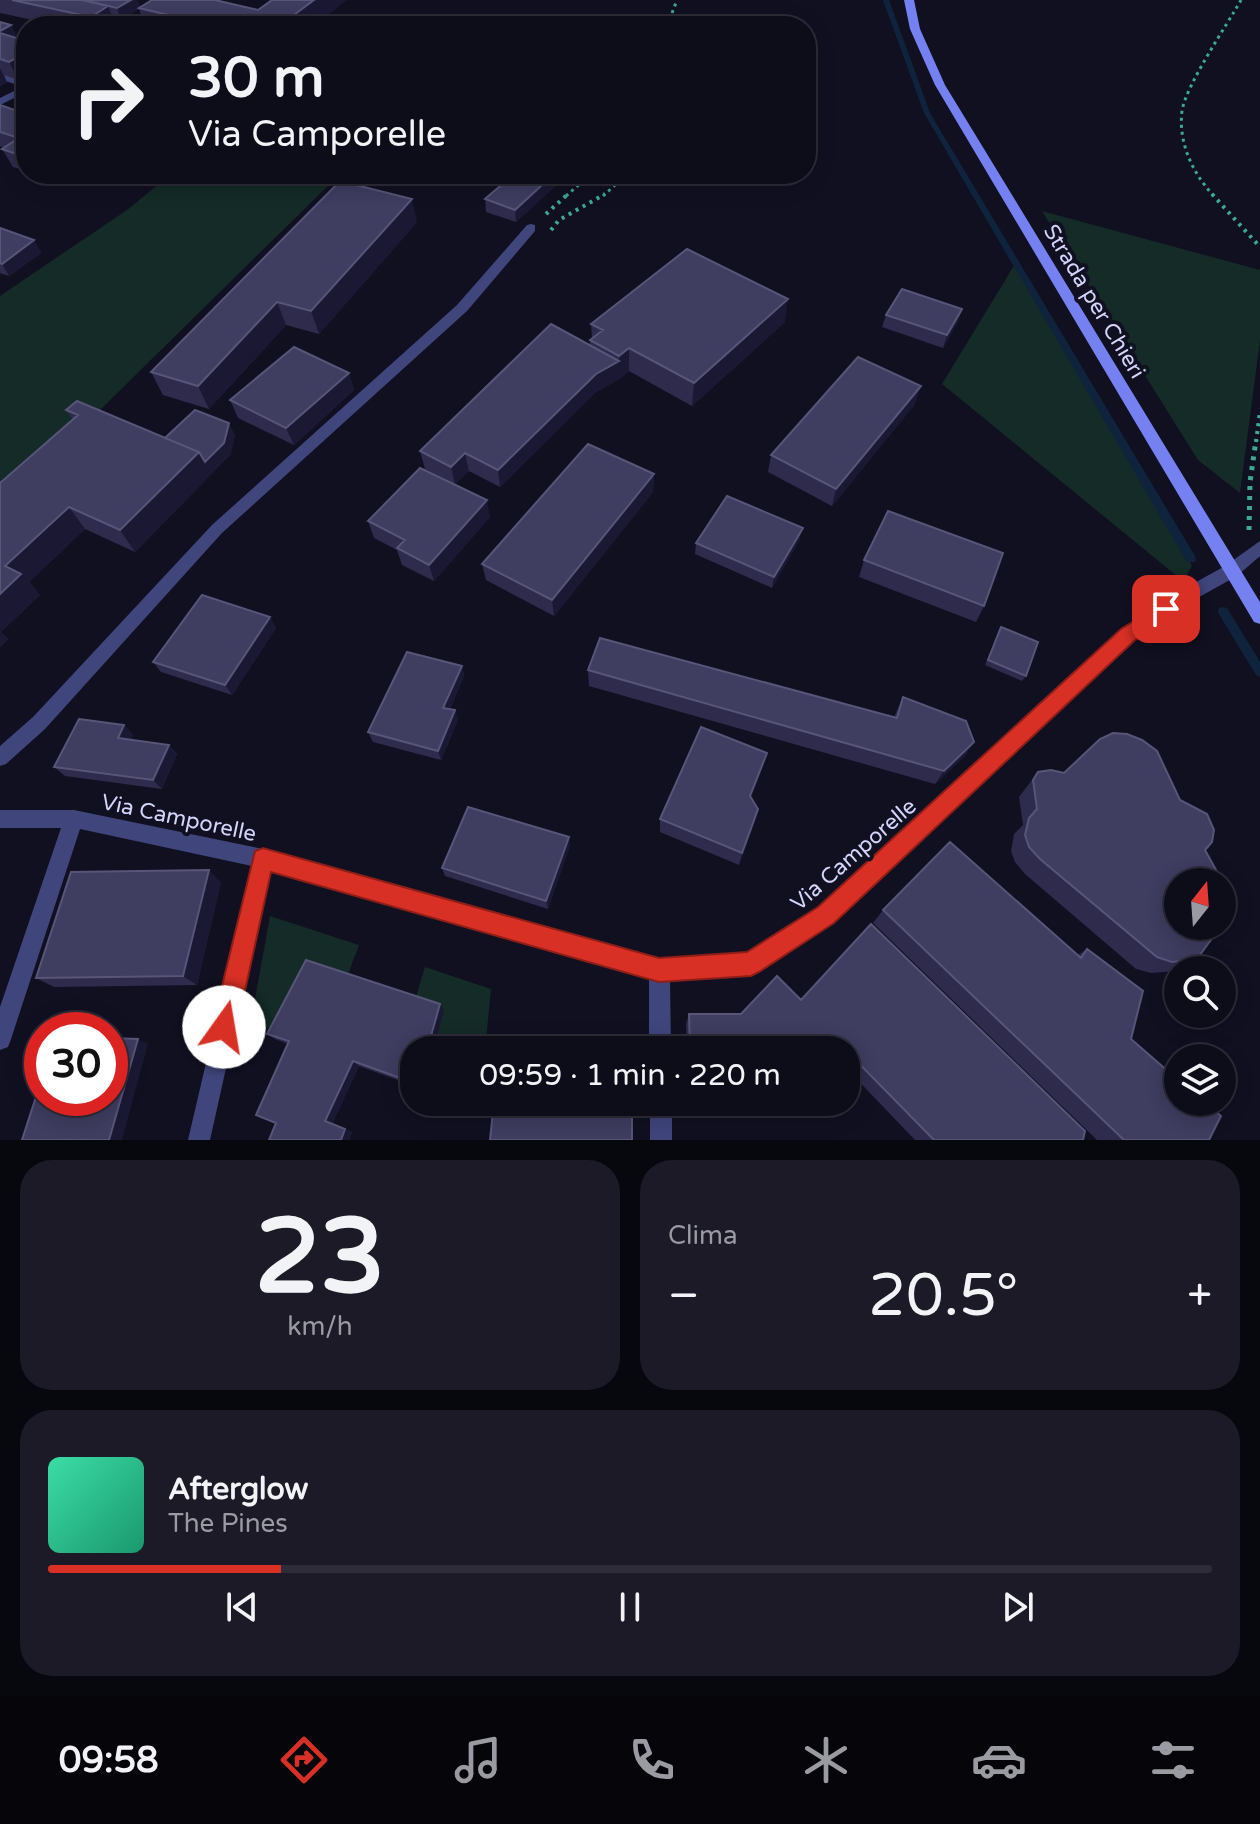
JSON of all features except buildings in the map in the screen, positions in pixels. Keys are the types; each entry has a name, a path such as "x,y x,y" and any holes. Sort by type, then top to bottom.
{"main road":[{"name":"Strada per Chieri","path":"909,0 915,29 940,85 1260,617"}],"street":[{"path":"150,16 178,0"},
{"path":"0,758 39,723 217,529 462,308 531,228"},
{"name":"Via Camporelle","path":"0,819 74,819 263,859 659,970 751,964 826,915 1127,635 1231,571 1254,552"},
{"name":"Via Camporelle","path":"0,1039 74,819"},
{"path":"199,1140 263,859"},
{"path":"659,970 660,1036"},
{"path":"661,1116 661,1140"}],"path":[{"path":"1241,0 1200,70 1182,110 1185,148 1196,177 1260,247"},
{"path":"531,228 580,184"},
{"path":"1254,552 1250,482 1260,413"}],"green space":[{"path":"159,184 330,184 98,412 0,502 0,296 127,210"},
{"path":"1042,211 1260,270 1260,340 1240,493 1198,460"},
{"path":"1015,264 1192,566 1183,581 942,384"},
{"path":"270,916 359,945 347,977 279,1032 251,1021"},
{"path":"425,967 491,989 486,1036 428,1036 415,1000"}],"waterway":[{"path":"886,0 927,113 1191,559"},
{"path":"1223,611 1260,672"}],"route":[{"path":"224,1027 263,859 659,970 751,964 826,915 1127,635 1166,609"}]}
